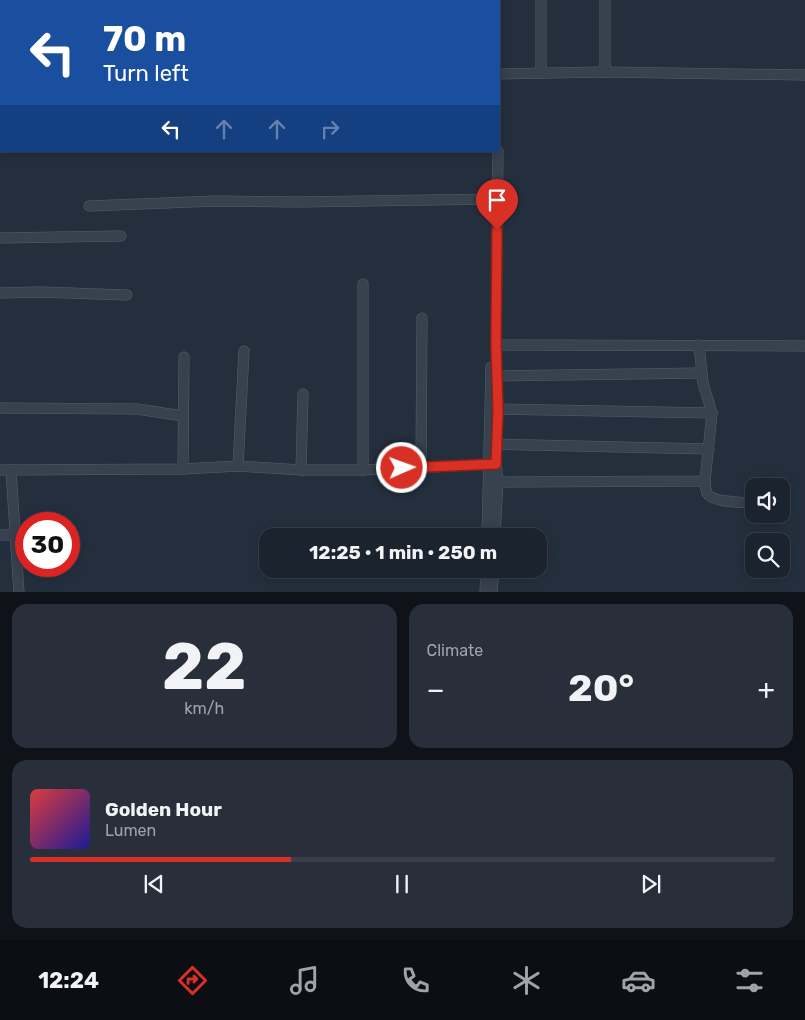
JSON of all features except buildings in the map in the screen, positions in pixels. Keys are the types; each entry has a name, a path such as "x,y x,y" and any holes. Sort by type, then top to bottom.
{"street":[{"path":"541,0 542,73"},
{"path":"605,0 605,72"},
{"path":"500,74 605,72 805,74"},
{"path":"491,152 498,376 493,444 495,528"},
{"path":"494,410 491,378 494,199 498,152"},
{"path":"89,206 216,202 494,199"},
{"path":"0,238 121,236"},
{"path":"363,284 363,470"},
{"path":"0,293 40,292 127,295"},
{"path":"421,468 422,318"},
{"path":"496,345 805,346"},
{"path":"699,345 703,383 712,413 705,481 707,492 711,497 720,500 745,502"},
{"path":"238,466 244,351"},
{"path":"183,469 184,357"},
{"path":"498,376 702,373"},
{"path":"301,470 303,394"},
{"path":"0,408 137,409 183,416"},
{"path":"494,410 712,413"},
{"path":"493,444 709,449"},
{"path":"0,470 183,469 238,466 301,470 363,470 493,465"},
{"path":"11,470 15,522"},
{"path":"493,482 705,481"},
{"path":"488,528 493,482"},
{"path":"0,535 15,535"},
{"path":"18,577 19,592"},
{"path":"485,592 486,578"},
{"path":"492,592 493,578"}],"route":[{"path":"402,468 496,464 498,410 496,345 497,230"}]}
